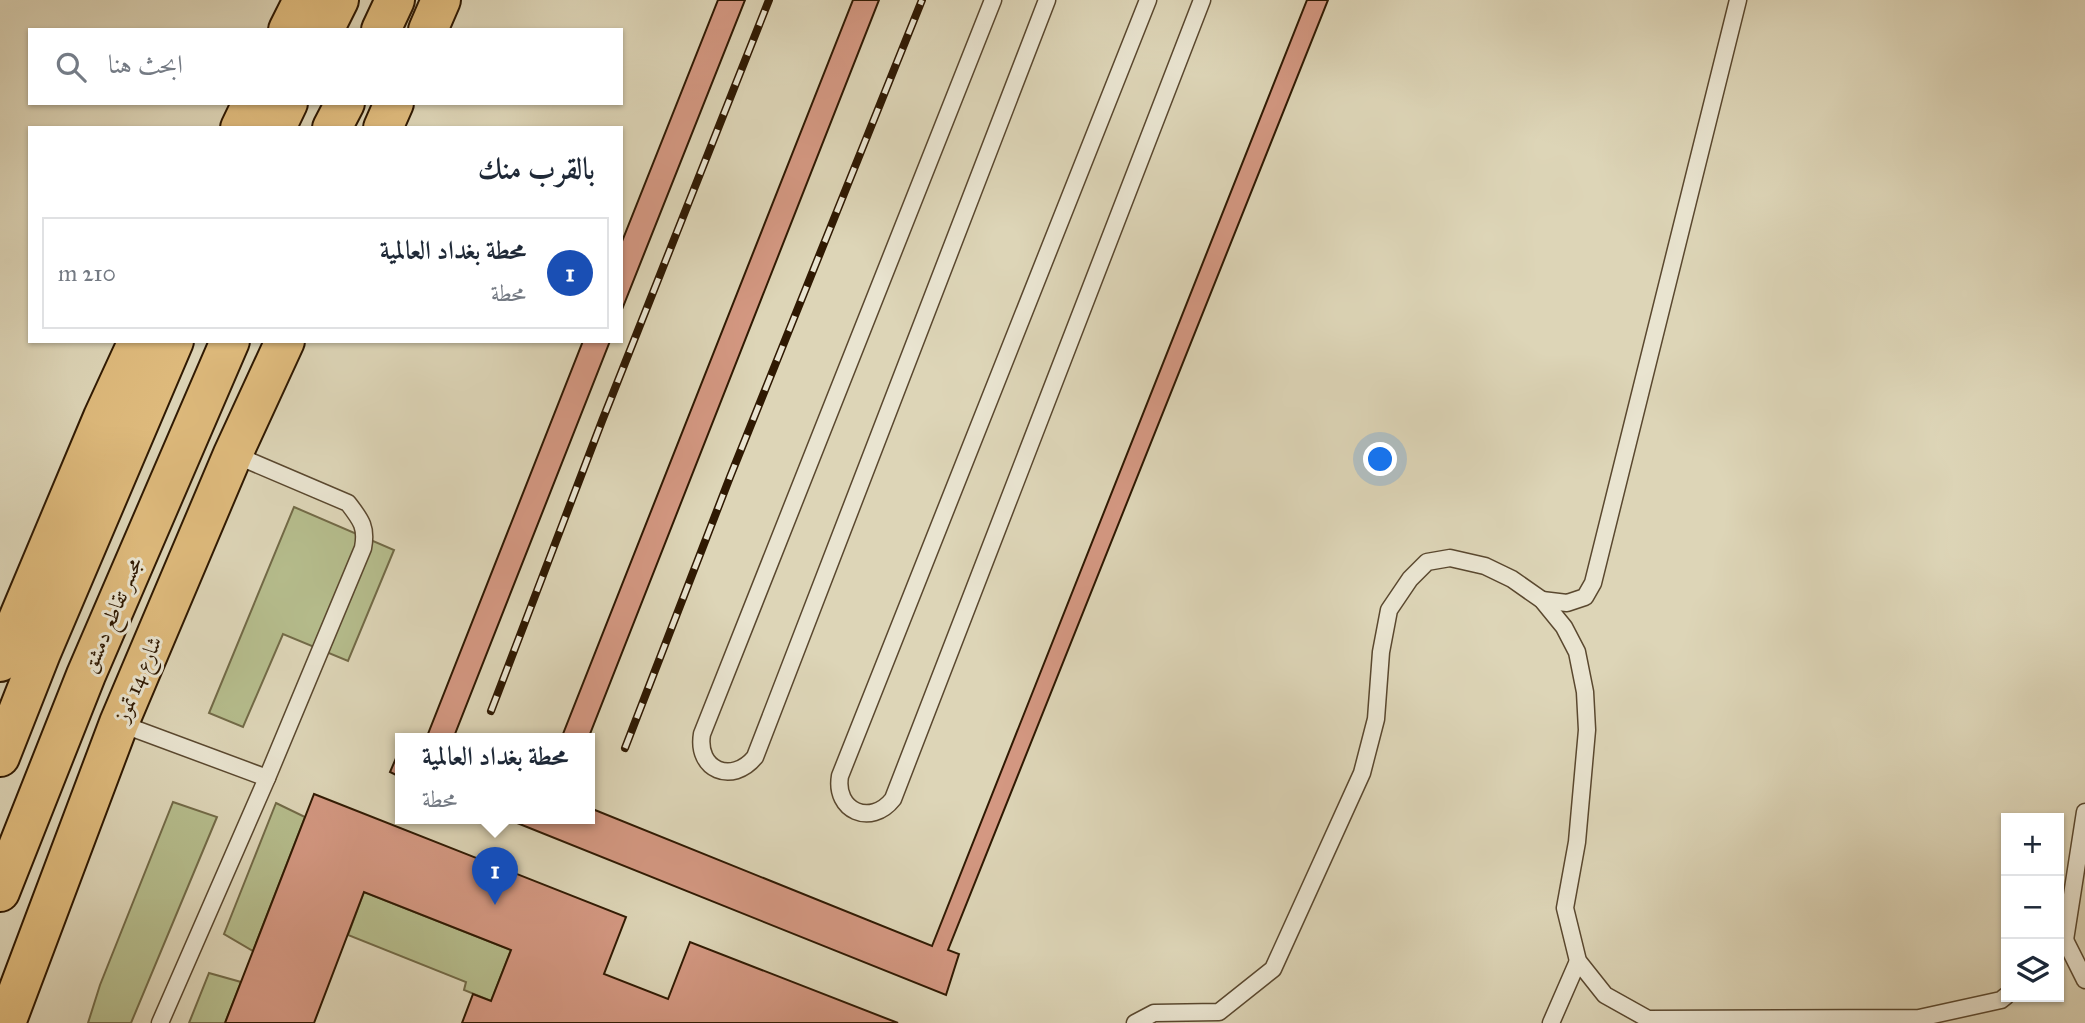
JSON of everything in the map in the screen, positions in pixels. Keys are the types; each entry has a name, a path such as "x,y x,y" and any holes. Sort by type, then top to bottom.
{"main road":[{"path":"289,28 303,0"},
{"path":"325,28 339,0"},
{"path":"382,28 395,0"},
{"path":"429,28 441,0"},
{"path":"241,126 251,105"},
{"path":"277,126 287,105"},
{"path":"333,126 344,105"},
{"path":"384,126 393,105"},
{"path":"0,662 137,343"},
{"path":"0,757 46,641 173,343"},
{"name":"مجسر تقاطع دمشق","path":"0,892 86,675 229,343"},
{"name":"شارع 14 تموز","path":"6,1023 119,723 233,454 284,343"}],"lane":[{"path":"993,0 702,734 702,754 715,769 733,772 749,764 755,757 1047,0"},
{"path":"1149,0 840,776 838,786 841,796 854,811 862,814 880,811 893,799 1202,0"},
{"path":"1542,600 1567,603 1586,597 1593,583 1738,0"},
{"path":"160,1023 267,778 363,548 366,533 348,503 233,454"},
{"path":"1135,1023 1154,1013 1219,1012 1273,969 1362,773 1376,719 1381,652 1389,610 1410,579 1427,562 1450,558 1485,566 1512,579 1542,600 1564,627 1577,652 1585,692 1586,742 1577,842 1565,908 1578,961 1605,995 1648,1019 1919,1018 2001,1000"},
{"path":"119,723 267,778"},
{"path":"2063,939 2085,812"},
{"path":"2064,948 2085,980"},
{"path":"1551,1023 1578,961"}],"green space":[{"path":"294,507 394,550 348,661 283,634 243,727 209,713"},
{"path":"173,802 217,817 131,1023 88,1023 100,985"},
{"path":"276,803 305,817 253,951 224,934"},
{"path":"364,892 511,950 491,1001 464,990 466,982 348,935"},
{"path":"209,973 241,982 225,1023 189,1023"}],"building":[{"path":"718,0 745,0 623,307 623,239"},
{"path":"853,0 879,0 590,733 563,733"},
{"path":"1307,0 1328,0 948,950 959,954 946,995 519,824 595,824 595,810 932,946"},
{"path":"582,343 609,343 455,733 428,733"},
{"path":"395,760 395,774 390,772"},
{"path":"314,794 626,917 604,974 668,999 690,942 898,1023 462,1023 473,994 491,1001 511,950 364,892 314,1023 225,1023"}],"railway":[{"path":"491,711 602,421 769,0"},
{"path":"625,748 730,477 922,0"}],"place":[{"name":"محطة بغداد العالمية","path":"495,905"}]}
